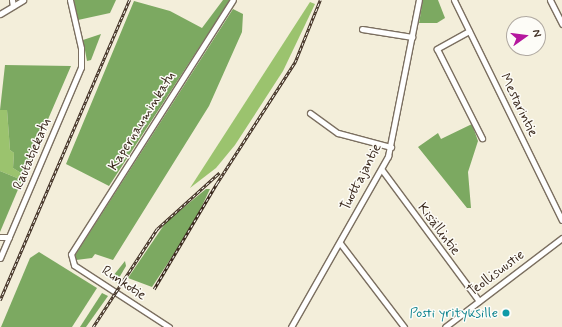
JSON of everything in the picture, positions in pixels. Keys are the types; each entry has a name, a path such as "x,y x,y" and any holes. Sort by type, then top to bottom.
{"street":[{"path":"12,0 13,6"},
{"path":"0,14 23,0"},
{"name":"Rautatiekatu","path":"0,258 83,57 70,0"},
{"name":"Kapernauminkatu","path":"71,254 233,0"},
{"name":"Tuottajantie","path":"291,327 382,170 391,147 419,0"},
{"name":"Mestarintie","path":"454,0 562,220"},
{"path":"550,0 562,24"},
{"path":"362,29 412,37"},
{"path":"469,31 437,49 482,138"},
{"path":"310,113 338,133 391,147"},
{"name":"Kisällintie","path":"382,170 479,301"},
{"path":"0,237 9,237"},
{"name":"Teollisuustie","path":"445,327 562,238"},
{"path":"340,243 404,327"},
{"name":"Runkotie","path":"71,254 74,265 169,327"}],"green space":[{"path":"74,0 116,0 110,13 78,20"},
{"path":"223,0 230,0 109,186 66,164 134,1 170,11 202,28"},
{"path":"423,0 438,0 445,18 437,23 419,23"},
{"path":"310,2 315,4 283,71 235,145 216,168 190,188"},
{"path":"233,9 243,14 242,32 209,106 113,260 95,254 92,258 76,260 76,254"},
{"path":"101,34 91,60 87,61 83,40"},
{"path":"5,65 71,66 24,175 13,168 14,153 10,150 7,110 0,110"},
{"path":"0,110 7,110 10,150 14,153 13,168 24,175 22,180 0,171"},
{"path":"472,124 478,141 468,172 471,208 467,208 418,147 438,133 441,139"},
{"path":"0,171 22,180 0,232"},
{"path":"206,189 210,189 193,225 152,287 128,278 166,222"},
{"path":"39,252 97,288 72,327 1,327 30,258"},
{"path":"125,261 126,266 116,283 113,276"},
{"path":"102,293 108,296 86,327 80,327"}],"railway":[{"path":"0,300 129,0"},
{"path":"154,289 217,183 295,62 320,0"},
{"path":"93,327 157,229 219,173"}],"place":[{"name":"Posti yrityksille","path":"506,313"}]}
